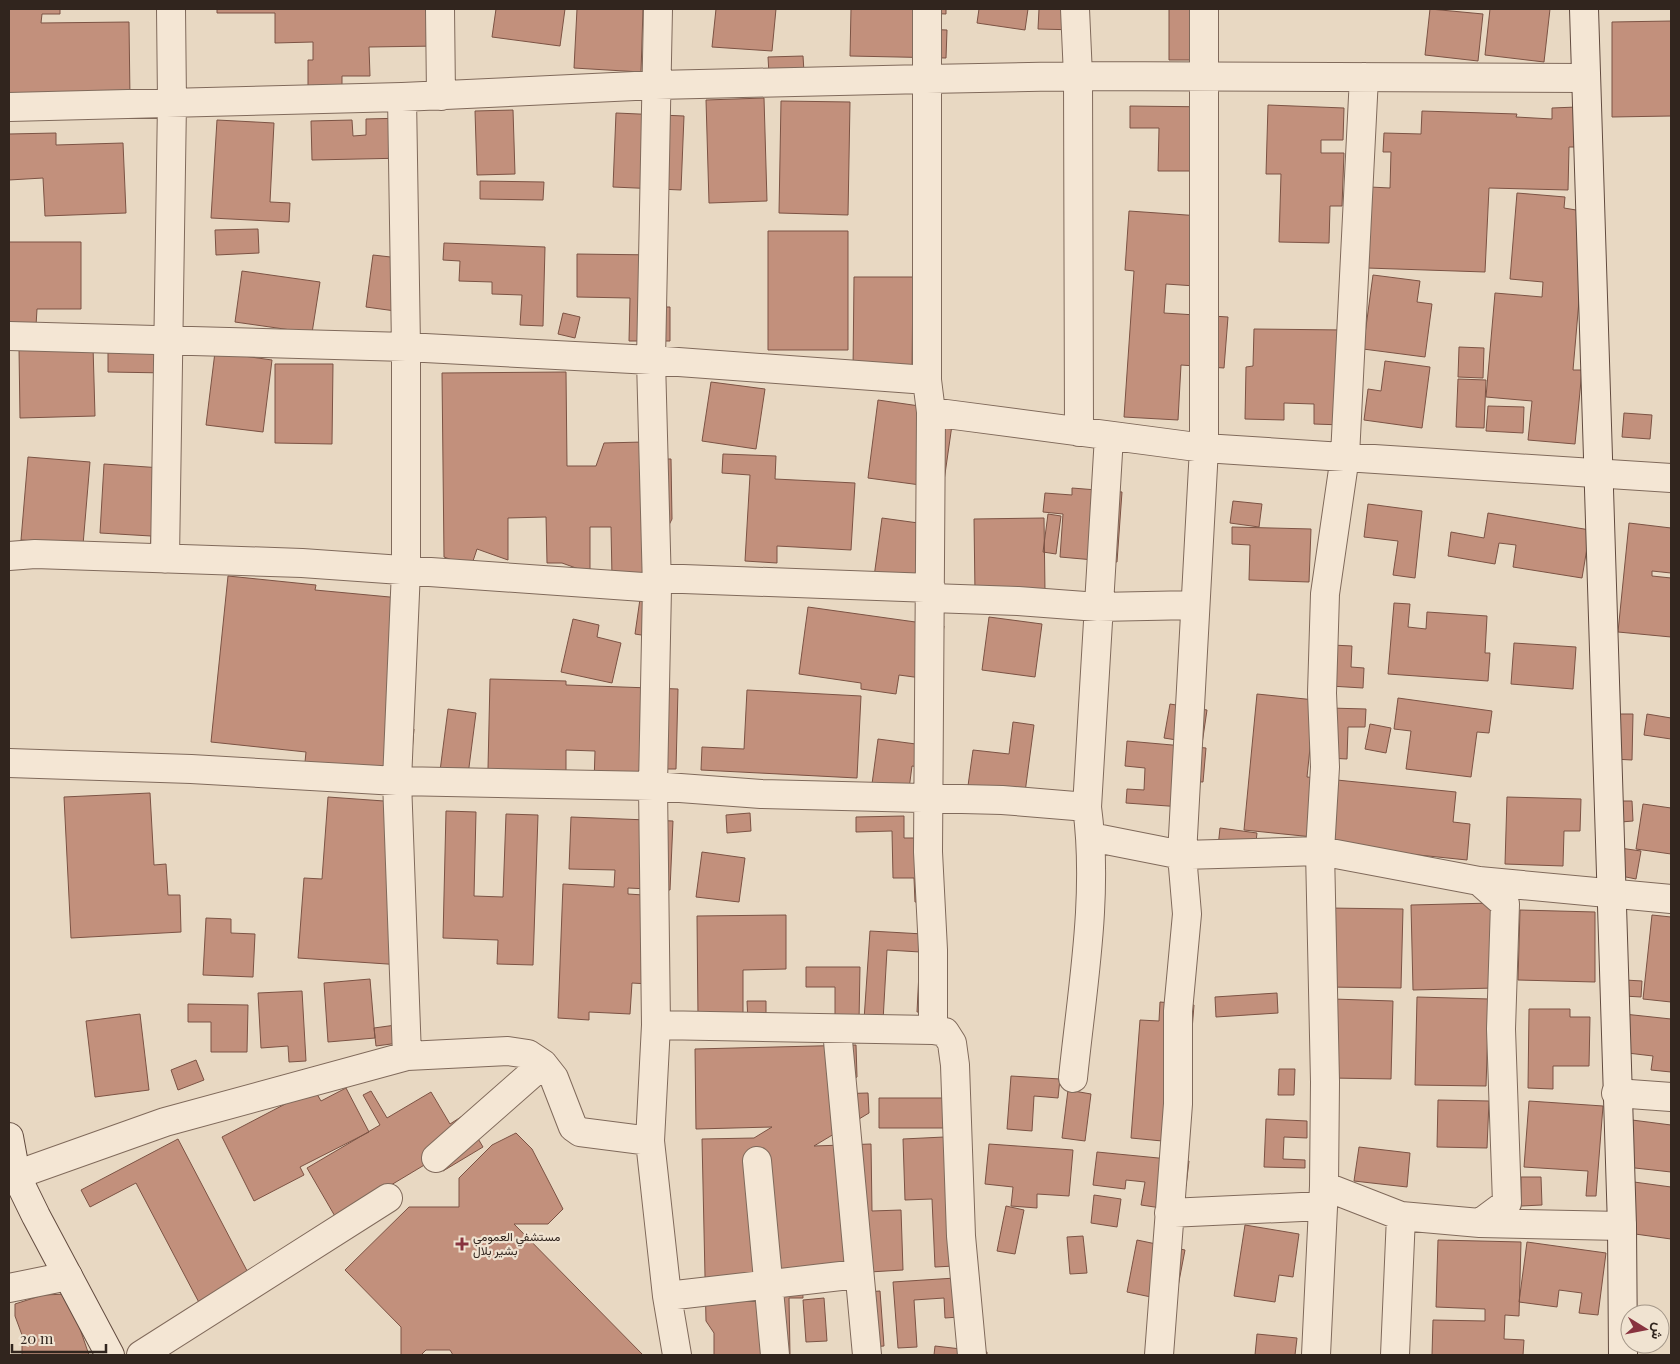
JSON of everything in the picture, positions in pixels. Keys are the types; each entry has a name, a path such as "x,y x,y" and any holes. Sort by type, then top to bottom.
{"street":[{"path":"165,559 172,102 171,9"},
{"path":"440,9 441,96"},
{"path":"658,9 651,360 656,583 653,786 656,1025 650,1141 667,1296 677,1355"},
{"path":"927,9 927,380 931,412 929,798 932,1030"},
{"path":"1076,9 1078,76 1079,432"},
{"path":"1159,1355 1178,1104 1178,1011 1187,914 1182,856 1204,448 1204,9"},
{"path":"1584,9 1616,1093 1622,1226 1623,1355"},
{"path":"9,107 441,96 656,85 1078,76 1204,78 1364,76 1586,78"},
{"path":"1316,1355 1323,1196 1325,1082 1320,851 1325,767 1322,693 1325,594 1346,456 1364,76"},
{"path":"402,97 406,346 406,570 397,781 408,1056"},
{"path":"9,336 406,346 651,360 927,380"},
{"path":"931,412 1204,448 1671,478"},
{"path":"1073,1078 1089,924 1091,837 1087,806 1109,436"},
{"path":"9,556 35,554 165,559 656,583 931,593 1098,607 1195,605"},
{"path":"9,763 397,781 653,786 761,794 1002,800 1087,806"},
{"path":"1091,837 1182,856 1320,851 1479,881 1671,899"},
{"path":"1479,881 1505,904 1501,1030 1507,1203 1480,1223"},
{"path":"656,1025 837,1030 942,1030 949,1037 955,1065 961,1236 972,1355"},
{"path":"837,1030 858,1274 867,1355"},
{"path":"110,1355 68,1276 11,1156 165,1122 408,1056 508,1051 528,1054 543,1064 554,1078 573,1127 580,1132 650,1141"},
{"path":"436,1158 543,1064"},
{"path":"1616,1093 1671,1097"},
{"path":"757,1161 775,1355"},
{"path":"1169,1213 1323,1196 1401,1216 1480,1223 1622,1226"},
{"path":"141,1355 388,1198"},
{"path":"1395,1355 1401,1216"},
{"path":"667,1296 858,1274"},
{"path":"9,1288 68,1276"}],"building":[{"path":"9,9 60,9 60,14 42,14 41,23 129,22 130,99 9,100"},
{"path":"217,9 438,9 438,46 369,47 370,76 342,76 342,89 308,89 308,60 313,60 313,42 275,43 275,13 217,13"},
{"path":"496,9 565,9 560,46 492,37"},
{"path":"577,9 643,9 641,72 574,68"},
{"path":"716,9 776,9 772,51 712,47"},
{"path":"851,9 946,9 946,14 921,13 920,29 947,30 946,58 850,56"},
{"path":"979,9 1028,9 1025,30 977,23"},
{"path":"1039,9 1080,9 1079,30 1038,29"},
{"path":"1169,9 1218,9 1217,60 1169,60"},
{"path":"1430,9 1483,14 1478,61 1425,55"},
{"path":"1490,9 1550,9 1544,62 1485,55"},
{"path":"1671,21 1671,116 1612,117 1612,22"},
{"path":"803,56 804,72 769,74 768,57"},
{"path":"764,98 767,201 709,203 706,100"},
{"path":"781,101 850,102 848,215 779,213"},
{"path":"1268,105 1344,108 1343,140 1321,140 1321,153 1344,153 1342,206 1330,206 1329,243 1279,242 1281,174 1266,174"},
{"path":"1130,106 1216,107 1216,171 1158,171 1159,128 1130,128"},
{"path":"1577,107 1579,147 1569,147 1568,190 1489,188 1485,272 1367,268 1370,187 1390,188 1391,152 1383,152 1384,133 1421,134 1422,111 1517,114 1516,117 1552,119 1552,108"},
{"path":"513,110 515,174 477,175 475,111"},
{"path":"616,113 684,116 681,190 613,187"},
{"path":"407,118 407,158 312,160 311,121 352,120 353,136 366,135 366,119"},
{"path":"217,120 274,123 270,202 290,203 289,222 211,218"},
{"path":"56,133 56,145 123,143 126,213 45,216 43,178 9,180 9,134"},
{"path":"480,181 544,182 543,200 480,199"},
{"path":"1517,193 1565,197 1564,208 1582,211 1580,289 1573,370 1582,370 1575,444 1528,440 1532,401 1486,397 1495,293 1542,297 1543,282 1510,279"},
{"path":"1129,211 1215,217 1210,287 1166,284 1164,313 1228,317 1224,368 1181,365 1178,420 1124,417 1134,271 1125,270"},
{"path":"258,229 259,253 216,255 215,230"},
{"path":"768,231 848,231 848,350 768,350"},
{"path":"9,242 81,242 81,309 37,309 36,326 9,326"},
{"path":"444,243 545,247 543,326 520,325 522,295 492,294 492,282 459,281 460,261 443,260"},
{"path":"577,254 657,255 656,307 670,307 670,341 629,341 630,298 577,297"},
{"path":"373,255 417,260 410,313 366,307"},
{"path":"242,271 320,282 312,333 235,322"},
{"path":"1373,275 1420,281 1417,302 1432,304 1425,357 1363,349"},
{"path":"854,277 913,277 912,371 853,370"},
{"path":"563,313 580,317 575,338 558,334"},
{"path":"1254,329 1345,330 1343,425 1314,424 1314,404 1284,403 1284,420 1245,419 1246,367 1253,366"},
{"path":"93,346 95,416 20,418 19,348"},
{"path":"1459,347 1484,348 1483,378 1458,377"},
{"path":"108,348 168,349 168,373 108,372"},
{"path":"215,352 272,360 263,432 206,425"},
{"path":"1385,361 1430,367 1422,428 1364,420 1368,389 1381,391"},
{"path":"275,364 333,364 332,444 275,443"},
{"path":"566,372 567,466 596,466 604,443 643,442 643,459 671,459 672,519 669,525 653,525 654,582 612,577 611,527 590,527 590,573 562,563 547,563 546,517 508,518 508,560 477,549 471,567 444,557 442,373"},
{"path":"1458,379 1486,380 1484,428 1456,427"},
{"path":"711,382 765,389 756,449 702,441"},
{"path":"878,400 954,411 943,488 868,478"},
{"path":"1488,406 1524,407 1523,433 1486,431"},
{"path":"1624,413 1652,415 1650,439 1622,437"},
{"path":"723,454 776,456 775,479 855,483 851,550 777,546 777,563 745,561 750,475 722,473"},
{"path":"28,457 90,462 83,545 21,540"},
{"path":"104,464 162,468 168,552 150,551 151,536 100,533"},
{"path":"1072,488 1122,492 1117,562 1060,557 1063,514 1043,512 1045,493 1072,495"},
{"path":"1233,501 1262,504 1259,527 1230,523"},
{"path":"1368,504 1422,511 1415,578 1393,575 1398,541 1364,537"},
{"path":"1488,513 1590,530 1582,578 1513,567 1516,545 1499,543 1495,564 1448,556 1451,532 1484,538"},
{"path":"1048,514 1061,516 1056,554 1043,552"},
{"path":"882,518 940,526 932,584 874,577"},
{"path":"1044,518 1045,592 975,593 974,519"},
{"path":"1629,523 1671,528 1671,573 1652,571 1652,576 1671,578 1671,637 1618,632"},
{"path":"1232,527 1311,529 1309,582 1249,580 1250,545 1232,544"},
{"path":"228,576 316,585 315,590 411,599 398,728 414,729 410,773 305,762 306,752 211,742"},
{"path":"640,599 665,603 660,638 635,634"},
{"path":"1394,603 1410,604 1408,627 1426,629 1427,612 1487,616 1485,653 1490,653 1488,681 1388,674"},
{"path":"808,607 944,626 936,680 899,675 896,694 861,689 861,683 799,674"},
{"path":"989,617 1042,624 1035,677 982,670"},
{"path":"573,619 599,625 597,637 621,643 612,683 561,672"},
{"path":"1514,643 1576,647 1573,689 1511,684"},
{"path":"1332,645 1352,646 1351,667 1364,668 1363,688 1330,686"},
{"path":"490,679 566,681 566,685 678,689 676,769 650,769 649,785 594,784 595,751 566,750 566,773 488,769"},
{"path":"747,690 861,696 857,778 701,770 702,747 744,749"},
{"path":"1257,694 1315,700 1307,777 1456,792 1453,822 1470,824 1467,860 1312,844 1313,837 1244,830"},
{"path":"1398,698 1492,711 1489,733 1477,732 1471,777 1406,769 1411,731 1394,729"},
{"path":"1170,704 1207,710 1202,744 1164,738"},
{"path":"1329,708 1366,709 1365,727 1348,727 1347,759 1328,758"},
{"path":"448,709 476,713 468,775 440,771"},
{"path":"1616,714 1633,714 1632,760 1613,759"},
{"path":"1647,714 1671,718 1671,739 1644,735"},
{"path":"1013,722 1034,725 1024,800 967,793 973,750 1009,754"},
{"path":"1370,724 1391,728 1386,753 1365,749"},
{"path":"878,739 931,746 928,768 912,766 909,789 872,784"},
{"path":"1127,741 1206,748 1203,782 1184,781 1182,807 1126,803 1127,789 1144,790 1145,768 1125,766"},
{"path":"150,793 154,865 166,864 168,895 180,895 181,932 71,938 64,797"},
{"path":"328,797 398,802 402,965 298,958 304,878 322,879"},
{"path":"1507,797 1581,799 1580,831 1564,831 1563,866 1505,864"},
{"path":"1620,801 1632,801 1633,821 1621,822"},
{"path":"1643,804 1671,808 1671,854 1636,849"},
{"path":"446,811 476,812 474,896 503,897 506,814 538,815 533,965 497,964 498,940 443,938"},
{"path":"750,813 751,831 727,833 726,815"},
{"path":"904,816 904,838 919,838 940,902 915,902 914,878 893,878 892,831 856,832 856,817"},
{"path":"571,817 673,821 670,890 628,888 628,894 659,896 649,984 632,983 630,1014 589,1012 589,1020 558,1018 563,884 614,887 615,870 569,869"},
{"path":"1220,828 1257,833 1255,851 1218,847"},
{"path":"1620,848 1641,851 1636,879 1616,875"},
{"path":"702,852 745,858 739,902 696,897"},
{"path":"1493,903 1495,988 1413,990 1411,905"},
{"path":"1328,908 1403,909 1401,988 1327,987"},
{"path":"1520,910 1595,912 1595,982 1518,980"},
{"path":"786,915 786,969 743,970 743,1017 698,1017 697,916"},
{"path":"1652,915 1671,917 1671,1002 1643,999"},
{"path":"206,918 231,919 231,933 255,934 253,977 203,975"},
{"path":"870,931 941,935 936,1013 917,1012 920,952 887,950 883,1021 864,1020"},
{"path":"806,967 860,967 859,1021 835,1021 835,987 806,987"},
{"path":"370,979 375,1038 328,1042 324,983"},
{"path":"1625,980 1642,981 1641,997 1624,996"},
{"path":"302,991 306,1061 289,1062 288,1046 261,1048 258,993"},
{"path":"1277,993 1278,1013 1216,1017 1215,997"},
{"path":"1417,997 1489,999 1486,1086 1415,1085"},
{"path":"1333,999 1393,1001 1391,1079 1331,1078"},
{"path":"747,1001 766,1001 766,1020 748,1021"},
{"path":"1160,1002 1194,1005 1183,1143 1131,1138 1140,1020 1159,1021"},
{"path":"188,1004 248,1005 247,1052 211,1052 211,1022 188,1022"},
{"path":"1529,1009 1570,1009 1570,1017 1590,1017 1589,1066 1553,1066 1553,1089 1528,1088"},
{"path":"140,1014 149,1090 95,1097 86,1021"},
{"path":"1624,1014 1671,1019 1671,1072 1651,1070 1653,1056 1619,1052"},
{"path":"403,1024 406,1042 376,1046 374,1028"},
{"path":"856,1045 857,1077 829,1094 868,1093 869,1113 814,1146 871,1144 872,1211 901,1210 903,1270 802,1276 803,1298 789,1298 790,1355 714,1355 714,1333 706,1321 702,1139 754,1138 772,1127 696,1129 695,1049"},
{"path":"196,1060 204,1080 178,1090 171,1070"},
{"path":"1279,1069 1295,1069 1294,1095 1278,1095"},
{"path":"1011,1076 1060,1079 1058,1098 1034,1096 1032,1131 1007,1129"},
{"path":"346,1088 369,1132 300,1167 304,1175 254,1201 222,1137 314,1089 321,1101"},
{"path":"1068,1090 1091,1094 1085,1141 1062,1138"},
{"path":"371,1091 387,1118 431,1092 450,1124 464,1115 483,1147 443,1171 436,1158 336,1218 307,1168 380,1125 363,1095"},
{"path":"879,1098 951,1098 951,1128 879,1128"},
{"path":"1438,1100 1489,1101 1487,1148 1437,1147"},
{"path":"1529,1101 1603,1106 1596,1196 1586,1196 1588,1171 1524,1167"},
{"path":"1266,1119 1307,1121 1307,1138 1284,1137 1283,1159 1305,1160 1305,1168 1264,1167"},
{"path":"1632,1120 1671,1125 1671,1172 1626,1167"},
{"name":"مستشفي العمومي بشير بلال","path":"516,1133 532,1149 563,1209 548,1224 514,1224 643,1355 453,1355 450,1350 426,1350 421,1355 401,1355 401,1327 345,1270 409,1207 459,1207 459,1178 492,1145"},
{"path":"965,1136 974,1265 935,1267 932,1199 905,1200 903,1139"},
{"path":"178,1139 255,1286 204,1312 136,1183 90,1207 81,1190"},
{"path":"989,1144 1073,1150 1069,1196 1037,1194 1037,1208 1011,1206 1013,1187 985,1184"},
{"path":"1359,1147 1410,1153 1407,1187 1354,1181"},
{"path":"1097,1152 1189,1161 1186,1186 1168,1209 1141,1205 1145,1182 1126,1180 1125,1189 1093,1185"},
{"path":"1521,1177 1541,1177 1542,1205 1521,1206"},
{"path":"1634,1182 1671,1187 1671,1239 1628,1233"},
{"path":"1094,1195 1121,1199 1117,1227 1091,1223"},
{"path":"1006,1206 1024,1210 1015,1254 997,1251"},
{"path":"1245,1225 1299,1234 1293,1277 1279,1275 1275,1302 1234,1296"},
{"path":"1083,1236 1087,1273 1070,1274 1067,1237"},
{"path":"1137,1240 1185,1250 1175,1302 1127,1292"},
{"path":"1438,1240 1521,1242 1519,1316 1505,1315 1504,1339 1524,1340 1523,1355 1432,1355 1433,1320 1485,1321 1485,1309 1436,1307"},
{"path":"1527,1242 1606,1253 1598,1315 1579,1313 1582,1293 1559,1290 1557,1307 1519,1302"},
{"path":"971,1277 974,1316 945,1318 944,1298 914,1300 917,1347 898,1348 893,1282"},
{"path":"880,1291 884,1346 857,1348 853,1293"},
{"path":"68,1294 89,1355 22,1355 22,1335 15,1316 15,1304 43,1295"},
{"path":"824,1298 827,1341 806,1342 803,1300"},
{"path":"1257,1334 1297,1338 1295,1355 1255,1355"},
{"path":"935,1346 987,1352 987,1355 934,1355"}],"place":[{"name":"مستشفي العمومي بشير بلال","path":"462,1244"}]}
